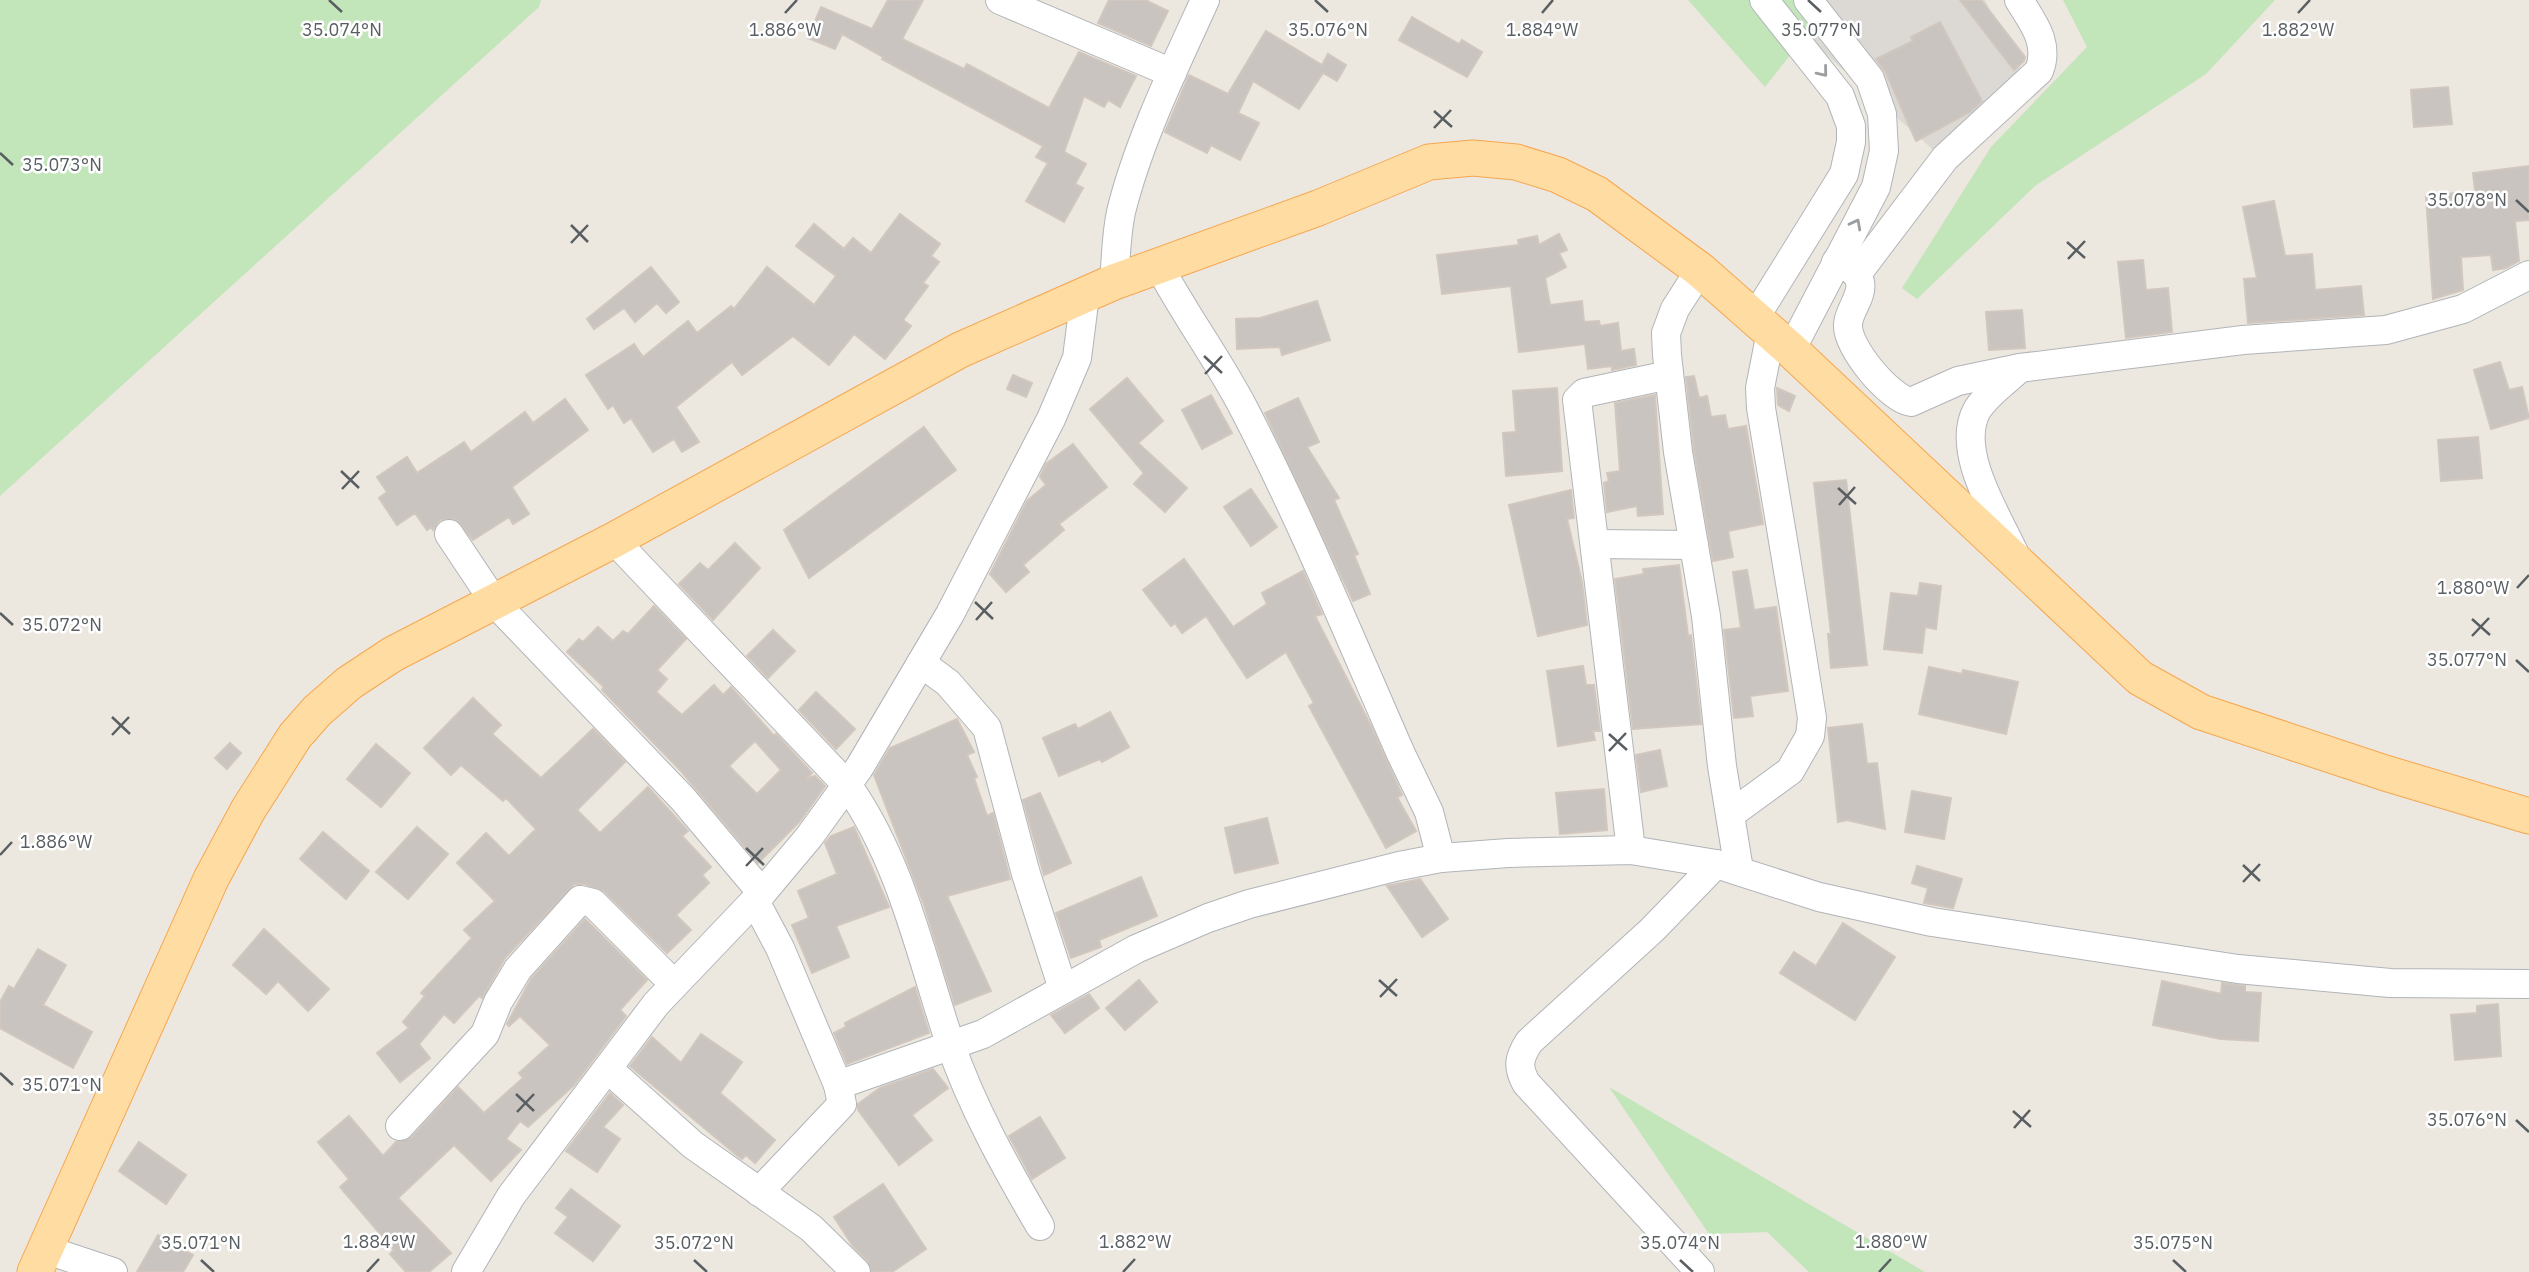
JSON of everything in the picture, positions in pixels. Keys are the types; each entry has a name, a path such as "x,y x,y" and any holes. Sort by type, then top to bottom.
{"main road":[{"path":"40,1261 211,879 248,810 295,736 317,711 349,683 393,654 614,540 960,351 1100,289 1318,208 1429,162 1473,158 1516,162 1567,179 1597,194 1700,270 1772,334 2140,678 2201,712 2385,773 2529,816"}],"street":[{"path":"1000,0 1172,73"},
{"path":"466,1272 511,1196 674,984 758,897 848,786 929,651 1051,419 1077,358 1100,289 1126,192 1172,73 1205,0"},
{"path":"1731,814 1790,771 1810,736 1812,718 1761,408 1760,388 1787,265 1844,174 1852,142 1851,126 1840,96 1764,0"},
{"path":"1808,0 1870,79 1880,105 1885,132 1876,187 1846,268"},
{"path":"1772,334 1846,268 1945,158 2039,71 2043,61 2043,42 2019,0"},
{"path":"1787,265 1821,292"},
{"path":"1159,266 1185,314 1243,406 1289,497 1425,802 1441,858"},
{"path":"1846,268 1861,285 1848,322 1850,339 1897,398 1919,400 1958,381 2020,368 2243,340 2386,330 2463,309 2529,275"},
{"path":"1700,270 1675,309 1666,333 1678,452 1694,545 1731,814 1727,867 1652,930 1529,1042 1520,1056 1519,1069 1526,1083 1700,1272"},
{"path":"2020,368 1978,410 1969,443 1974,464 2022,569"},
{"path":"1631,850 1577,400 1584,393 1669,375"},
{"path":"449,534 495,603 683,799 758,897 838,1085 841,1108 796,1150 759,1192"},
{"path":"614,540 848,786 872,821 893,867 951,1046 988,1129 1040,1226"},
{"path":"1595,544 1694,545"},
{"path":"929,651 948,683 987,728 1026,874 1063,989"},
{"path":"907,687 948,683"},
{"path":"838,1085 983,1034 1136,950 1208,918 1249,904 1441,858 1631,850 1727,867 1819,897 1932,922 2154,958 2317,978 2472,986 2529,984"},
{"path":"400,1126 485,1034 498,1002 518,969 580,900 593,903 674,984"},
{"path":"608,1069 693,1145 811,1227 856,1272"},
{"path":"40,1261 113,1272"}],"shaded area":[{"path":"1765,0 1985,0 2024,75 1940,156"}],"green space":[{"path":"0,0 541,0 539,7 0,496"},
{"path":"1688,0 1800,0 1816,22 1765,87"},
{"path":"2063,0 2275,0 2206,74 2035,186 1917,299 1902,288 1991,147 2087,47"},
{"path":"1609,1087 1925,1272 1809,1272 1767,1232 1709,1234"}],"building":[{"path":"888,0 923,0 902,39 964,69 967,64 1049,108 1079,52 1136,76 1120,107 1108,100 1104,107 1084,96 1064,152 1086,164 1075,184 1083,188 1064,222 1026,201 1048,163 1036,157 1043,146 882,59 883,57 842,34 835,49 808,38 821,7 872,29"},
{"path":"1109,0 1145,0 1168,11 1151,46 1098,23"},
{"path":"1960,0 1981,0 2025,57 2024,61 2014,70"},
{"path":"1412,17 1459,44 1462,40 1482,52 1467,77 1399,40"},
{"path":"1940,22 1982,101 1970,112 1916,141 1886,73 1876,59 1913,41 1911,37"},
{"path":"1266,31 1322,65 1328,54 1346,65 1337,81 1323,73 1299,109 1253,81 1238,113 1259,123 1240,160 1211,145 1207,153 1165,132 1189,75 1228,94"},
{"path":"2448,87 2452,124 2414,127 2411,90"},
{"path":"2529,166 2529,220 2515,221 2519,261 2506,268 2493,270 2491,255 2461,257 2463,290 2433,299 2426,196 2475,191 2473,173"},
{"path":"2274,201 2285,256 2312,254 2315,290 2361,286 2364,315 2248,323 2244,279 2257,278 2243,207"},
{"path":"900,214 940,244 931,256 939,262 923,283 928,286 903,320 911,326 885,359 854,334 829,365 793,336 742,375 732,362 676,407 699,442 682,452 674,439 653,452 631,418 624,423 613,405 608,409 586,375 634,344 643,357 688,321 697,333 731,306 734,309 767,267 814,305 836,276 796,246 814,224 844,249 853,238 871,253"},
{"path":"1559,234 1567,250 1559,253 1566,267 1545,278 1550,305 1582,301 1584,322 1599,321 1600,326 1618,323 1621,351 1634,349 1636,365 1612,370 1612,366 1588,369 1585,344 1519,352 1511,286 1442,294 1437,255 1519,245 1518,240 1537,236 1539,245"},
{"path":"2143,260 2146,290 2168,288 2172,332 2126,338 2118,262"},
{"path":"651,267 679,302 666,313 657,303 635,322 624,308 594,329 587,319"},
{"path":"1317,301 1330,340 1282,355 1280,347 1237,349 1236,319 1260,318"},
{"path":"2022,310 2025,348 1989,350 1986,312"},
{"path":"2500,362 2509,390 2522,387 2529,418 2491,429 2474,370"},
{"path":"1013,375 1032,383 1026,397 1007,389"},
{"path":"1694,376 1699,398 1707,396 1711,417 1725,415 1728,429 1746,426 1763,524 1728,531 1733,557 1713,561 1694,450 1686,377"},
{"path":"1127,378 1163,421 1138,443 1187,488 1165,512 1134,484 1144,473 1090,409"},
{"path":"1557,388 1562,471 1506,476 1503,433 1516,432 1513,391"},
{"path":"1777,388 1795,396 1789,411 1778,405"},
{"path":"1211,395 1232,433 1202,449 1182,410"},
{"path":"1655,395 1663,514 1638,516 1637,506 1607,512 1604,483 1609,481 1607,473 1620,471 1615,403"},
{"path":"1298,398 1319,442 1307,447 1339,498 1334,500 1358,554 1354,555 1370,594 1353,601 1265,413"},
{"path":"565,399 588,430 512,487 529,514 513,524 509,517 473,540 456,519 440,520 433,530 431,527 427,530 415,513 397,525 379,498 387,492 377,477 407,457 417,473 464,442 471,452 525,412 533,423"},
{"path":"924,427 956,470 809,578 784,530"},
{"path":"2478,437 2482,478 2441,481 2438,440"},
{"path":"1073,444 1107,487 1059,524 1064,530 1023,565 1029,572 1006,592 990,574 1027,501 1046,485 1040,477 1046,464"},
{"path":"1846,480 1867,665 1831,668 1828,634 1831,634 1814,483"},
{"path":"1251,489 1277,527 1251,546 1224,507"},
{"path":"1571,490 1574,518 1567,519 1582,582 1587,625 1538,636 1509,505"},
{"path":"735,543 760,568 713,620 679,584 700,563 708,570"},
{"path":"1184,559 1233,627 1267,604 1262,593 1303,571 1322,614 1315,616 1372,728 1402,795 1397,797 1416,831 1386,848 1309,706 1314,703 1286,652 1247,678 1206,616 1182,633 1175,623 1171,626 1143,590"},
{"path":"1679,565 1688,636 1691,635 1701,724 1633,729 1615,579 1644,574 1643,569"},
{"path":"1747,570 1754,610 1776,607 1788,691 1750,696 1753,716 1734,718 1724,630 1741,628 1733,572"},
{"path":"1920,583 1941,586 1936,629 1925,627 1922,653 1884,649 1891,593 1918,596"},
{"path":"654,606 686,639 657,670 667,679 656,692 682,715 714,685 723,695 731,687 774,736 776,734 812,773 806,779 815,776 825,786 800,821 758,863 681,771 602,690 604,687 567,652 579,639 583,642 598,627 613,641 623,631 628,634","holes":["755,741 781,770 757,794 729,766"]},
{"path":"773,630 795,651 768,678 747,656"},
{"path":"1583,666 1586,685 1594,685 1600,731 1593,731 1595,740 1558,746 1547,671"},
{"path":"1929,667 1962,674 1963,670 2018,682 2006,734 1919,714"},
{"path":"816,692 855,729 836,749 799,710"},
{"path":"473,698 501,725 492,734 541,778 593,729 625,762 577,810 600,833 648,787 688,831 682,836 711,867 702,875 709,883 676,915 691,930 667,953 604,891 584,884 574,884 505,958 482,998 479,996 454,1023 444,1014 419,1044 430,1058 400,1082 377,1053 409,1028 403,1022 425,996 421,993 472,938 464,930 495,901 457,863 486,833 509,856 536,829 506,798 503,801 461,765 451,775 424,748"},
{"path":"1110,712 1129,747 1102,762 1100,759 1059,776 1043,738 1075,724 1078,729"},
{"path":"957,719 974,752 967,755 977,777 974,778 987,816 993,813 1010,879 947,896 991,991 955,1005 924,905 874,775 890,748"},
{"path":"1862,724 1867,764 1877,763 1885,829 1847,820 1838,822 1828,728"},
{"path":"230,743 241,753 227,769 215,758"},
{"path":"376,744 410,773 381,807 347,779"},
{"path":"1660,750 1667,786 1641,792 1636,755"},
{"path":"1604,789 1607,830 1560,834 1556,793"},
{"path":"1912,791 1951,798 1944,839 1905,832"},
{"path":"1040,793 1071,863 1044,875 1023,800"},
{"path":"1267,818 1278,863 1235,873 1225,828"},
{"path":"417,827 448,854 408,899 376,872"},
{"path":"854,827 889,907 836,926 849,957 812,973 792,925 809,918 798,891 837,874 825,843 831,836"},
{"path":"323,832 369,871 346,899 300,859"},
{"path":"1917,866 1962,879 1953,908 1924,903 1928,888 1912,883"},
{"path":"1141,877 1157,916 1099,940 1101,947 1071,958 1056,913"},
{"path":"1420,879 1448,919 1422,937 1387,886"},
{"path":"585,919 647,980 620,1010 626,1016 574,1085 528,1127 520,1121 506,1139 521,1150 491,1181 454,1145 398,1198 451,1253 429,1272 406,1272 390,1254 394,1250 340,1187 349,1179 318,1142 349,1116 383,1156 396,1142 412,1137 458,1087 484,1113 523,1078 519,1073 550,1045 520,1016 509,1026 507,1024 531,979"},
{"path":"1843,923 1895,957 1855,1020 1780,973 1794,952 1816,966"},
{"path":"264,929 329,989 308,1011 278,981 266,994 233,965"},
{"path":"38,949 66,965 43,1005 92,1032 73,1068 0,1028 0,1002 9,986 14,989"},
{"path":"1139,980 1157,1002 1125,1030 1106,1008"},
{"path":"2162,981 2221,994 2222,983 2245,986 2245,992 2261,993 2258,1041 2221,1039 2153,1025"},
{"path":"915,987 929,1033 847,1064 834,1033 846,1027 845,1023"},
{"path":"1089,994 1099,1008 1065,1033 1051,1015"},
{"path":"2498,1004 2501,1056 2455,1060 2451,1015 2477,1013 2477,1006"},
{"path":"701,1034 742,1062 720,1093 775,1140 755,1163 746,1155 742,1159 739,1157 630,1066 652,1037 681,1063"},
{"path":"933,1069 948,1088 912,1115 932,1140 899,1165 858,1110 858,1104 880,1088"},
{"path":"610,1093 623,1105 603,1127 620,1139 597,1172 566,1151"},
{"path":"1040,1117 1065,1158 1032,1179 1009,1136"},
{"path":"139,1142 186,1175 166,1204 119,1171"},
{"path":"883,1184 926,1249 892,1272 872,1272 868,1261 853,1246 834,1217"},
{"path":"571,1189 620,1226 593,1261 555,1233 568,1217 556,1208"},
{"path":"158,1235 193,1255 183,1272 137,1272"}]}
